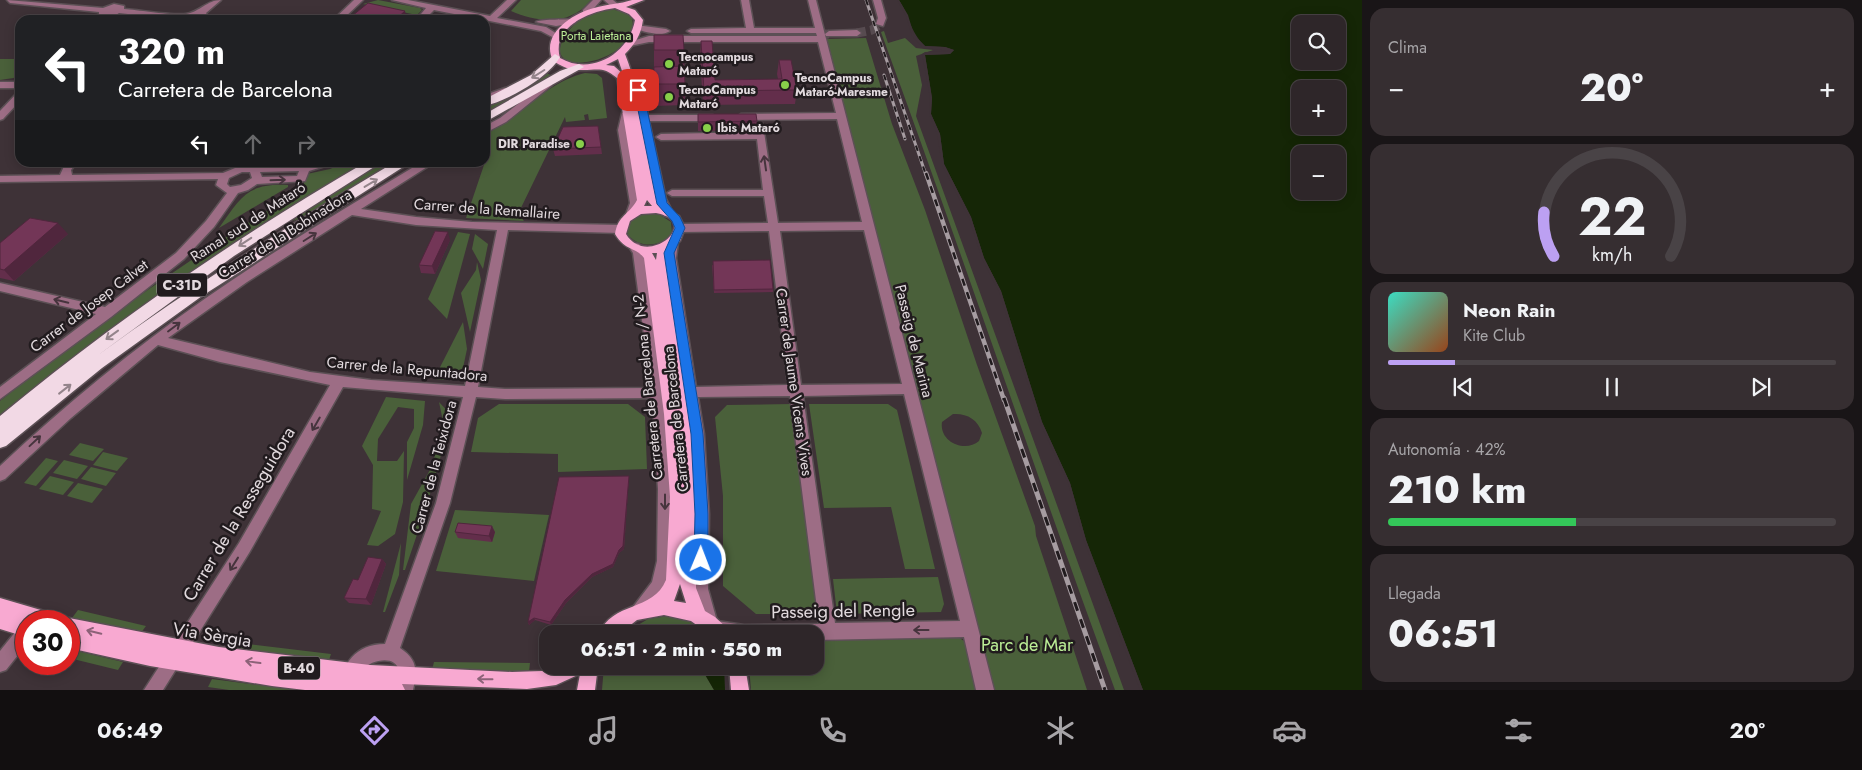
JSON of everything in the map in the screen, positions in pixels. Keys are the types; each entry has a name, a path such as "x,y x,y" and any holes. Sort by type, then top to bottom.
{"highway":[{"path":"490,101 544,70 555,57"},
{"path":"490,116 579,67"},
{"name":"Ramal sud de Mataró","path":"0,426 87,353 167,296 245,242 368,167"},
{"name":"Ramal sud de Mataró","path":"0,441 111,354 214,281 296,228 397,167"}],"main road":[{"path":"628,113 619,73 610,68 596,66 579,67 562,63 555,57 554,48 558,36 572,21 586,12 600,7 618,7 635,4 640,0"},
{"path":"596,66 620,53 630,43 639,27 638,16 640,6 645,0"},
{"path":"618,7 638,16"},
{"path":"620,53 629,79 652,199 677,220 680,228 677,238 668,245 639,248 626,241 620,229 623,222 634,213 649,209 665,211"},
{"name":"Carretera de Barcelona / N-2","path":"668,245 661,259 681,387 688,450 690,499 688,588 711,625"},
{"name":"Carretera de Barcelona / N-2","path":"639,248 649,257 652,269 671,414 677,497 674,580 668,595 655,607"},
{"path":"0,606 15,610"},
{"path":"617,625 636,612 655,607 673,607 711,625"},
{"path":"0,621 15,626"},
{"name":"Via Sèrgia","path":"80,629 175,656 268,678 347,683 406,683 552,679 566,675"},
{"name":"Via Sèrgia","path":"80,642 175,656"},
{"path":"586,690 588,675"},
{"path":"738,675 740,690"},
{"name":"Via Sèrgia","path":"347,683 396,690"}],"street":[{"path":"118,9 125,0"},
{"path":"204,15 217,0"},
{"path":"342,15 359,0"},
{"path":"396,0 431,4 489,15"},
{"path":"494,16 512,0"},
{"path":"586,12 597,0"},
{"path":"608,0 618,7"},
{"path":"745,0 751,32"},
{"name":"Passeig de Marina","path":"812,0 985,690"},
{"path":"877,0 882,18 880,24"},
{"path":"0,5 11,1 103,15 118,9 159,15"},
{"path":"423,15 431,4"},
{"path":"490,15 549,24 572,21"},
{"path":"494,16 549,31 558,36"},
{"path":"639,27 652,31 704,35 857,33"},
{"path":"630,43 646,39 751,32 820,34"},
{"path":"629,79 638,90 665,211"},
{"path":"490,127 508,116 551,81"},
{"path":"0,85 15,86"},
{"path":"490,96 517,86"},
{"path":"0,117 15,101"},
{"path":"628,113 623,130 635,203 634,213"},
{"path":"661,137 760,127 841,116"},
{"path":"644,118 724,117 760,127"},
{"name":"Carrer de Jaume Vicens Vives","path":"760,127 828,631"},
{"path":"0,184 223,179 236,170 303,174 320,167"},
{"name":"Carrer de la Bobinadora","path":"0,475 58,420 156,340 234,285 422,167"},
{"path":"0,179 50,179 69,170 223,179"},
{"path":"223,179 226,189 234,190 249,186 250,170"},
{"name":"Carrer de Josep Calvet","path":"0,394 162,272 196,240 221,210 234,190"},
{"path":"672,193 769,193"},
{"name":"Carrer de la Remallaire","path":"352,211 416,221 502,228 620,229"},
{"path":"680,228 868,226"},
{"name":"Carrer de la Teixidora","path":"390,651 443,503 471,392 502,228"},
{"name":"Carretera de Barcelona","path":"668,245 692,392 700,487 700,589 711,625"},
{"name":"Carretera de Barcelona","path":"636,612 659,584 664,565 665,452 659,393 639,248"},
{"path":"0,287 107,314"},
{"name":"Carrer de la Repuntadora","path":"156,340 220,357 339,380 471,392 659,393"},
{"name":"Carrer de la Resseguidora","path":"153,690 244,548 339,380"},
{"path":"692,392 909,389"},
{"name":"Passeig del Rengle","path":"824,631 970,629"},
{"path":"0,664 15,644"},
{"path":"347,683 364,657 382,650 390,651 402,657 405,663 406,683"}],"green space":[{"path":"378,0 420,8 422,10 417,15 363,4"},
{"path":"521,0 591,0 574,14 554,20 543,20 511,11"},
{"name":"Porta Laietana","path":"605,9 624,11 632,18 631,33 622,46 608,55 592,61 576,63 565,59 560,51 565,36 573,26 582,18"},
{"path":"884,31 888,43 905,38 916,48 933,50 916,56 922,85 916,116 1124,690 1115,690 882,35 881,32"},
{"name":"Parc de Mar","path":"866,38 892,124 925,210 977,365 1035,526 1036,536 1087,690 993,690 827,39","holes":["953,414 967,416 978,424 982,433 979,441 967,446 960,446 954,444 945,435 942,429 942,422"]},
{"path":"0,59 15,59 15,78 0,80"},
{"path":"546,73 553,76 490,112 490,103"},
{"path":"585,73 597,74 602,78 607,118 589,120 588,114 584,115 585,120 566,122 565,117 518,214 524,221 466,218 483,167 490,167 490,132 547,91 572,77"},
{"path":"335,167 360,167 271,220 178,281 87,347 0,417 0,401 73,344 224,238 302,189 307,174"},
{"path":"374,167 392,167 304,217 293,221 318,199"},
{"path":"288,185 288,187 219,228 246,194 263,187"},
{"path":"649,213 660,215 671,222 672,233 668,238 657,243 639,243 628,235 628,226 632,220 640,215"},
{"path":"458,232 470,234 447,319 428,299"},
{"path":"475,234 488,244 483,269 472,249"},
{"path":"477,262 481,280 470,332 461,293 476,270"},
{"path":"463,322 467,349 463,368 444,380 434,379"},
{"path":"386,397 425,401 423,425 407,480 407,442 414,428 414,409 398,407 378,439 377,461 397,461 404,451 403,502 395,534 378,546 367,545 381,511 372,509 373,465 362,446"},
{"path":"439,402 452,416 426,508 405,570 403,570 411,504 431,468 444,426"},
{"path":"499,404 628,404 645,417 647,469 558,472 558,454 471,452 478,418"},
{"path":"791,404 817,614 756,614 723,586 723,496 715,417 727,405"},
{"path":"809,404 888,404 897,410 935,569 905,569 891,507 824,508"},
{"path":"80,443 104,449 93,461 69,455"},
{"path":"103,452 128,458 117,471 93,465"},
{"path":"46,458 58,461 36,486 24,483"},
{"path":"64,460 88,466 77,479 53,473"},
{"path":"91,467 116,473 106,486 81,479"},
{"path":"50,476 74,482 63,495 39,489"},
{"path":"78,483 103,489 92,503 67,496"},
{"path":"455,510 549,515 534,581 436,571"},
{"path":"401,543 399,575 385,612 383,612"},
{"path":"938,577 944,604 941,612 837,614 833,579"},
{"path":"80,610 146,626 140,634 80,620"},
{"path":"668,616 688,620 695,625 638,625 648,619"},
{"path":"957,636 968,644 980,690 751,690 750,675 824,675 824,638"},
{"path":"231,642 331,654 328,663 227,650"},
{"path":"80,652 123,662 118,670 80,661"},
{"path":"434,662 530,663 529,672 432,670"},
{"path":"603,675 705,675 714,690 602,690"},
{"path":"212,679 298,690 229,690 208,687"}],"shaded area":[{"path":"899,0 1362,0 1362,690 1143,690 1086,540 1070,483 1042,422 1001,291 984,258 971,217 944,164 940,134 931,114 932,98 925,55 950,54 954,50 945,47 925,46 913,30"},
{"path":"705,675 724,675 725,690 714,690"}],"pier":[{"path":"897,0 899,0 908,15 914,35 925,46 945,47 954,50 950,54 925,55 932,98 931,114 940,134 944,164 971,217 984,258 1001,291 1042,422 1070,483 1086,540 1143,690 1140,690 1084,541 1068,483 1040,423 999,292 982,259 969,218 942,165 937,134 929,114 930,98 922,54 925,52 951,51 923,48 912,36 906,16"}],"building":[{"path":"368,3 405,11 401,15 353,15"},
{"path":"654,35 683,35 684,50 654,50"},
{"path":"701,41 712,41 715,80 782,79 779,60 791,60 797,90 704,91"},
{"path":"684,66 685,84 653,84 654,67"},
{"path":"698,114 756,114 757,121 698,122"},
{"name":"DIR Paradise","path":"598,126 601,147 553,149 563,127"},
{"path":"30,218 58,223 4,270 0,269 0,243"},
{"path":"435,231 448,232 432,266 419,265"},
{"path":"770,260 773,289 714,290 713,261"},
{"path":"629,476 623,546 619,550 613,564 592,574 565,600 550,622 534,618 528,622 559,477"},
{"path":"458,523 492,526 489,536 455,532"},
{"path":"368,557 382,559 366,599 344,598 353,579 358,580"}],"tunnel":[{"path":"857,33 872,30 880,24"},
{"path":"810,34 829,34"},
{"path":"759,123 761,134"}],"railway":[{"path":"866,0 926,175"},
{"path":"884,75 905,139"},
{"path":"926,173 1004,400"},
{"path":"1004,398 1105,690"}],"place":[{"name":"Tecnocampus Mataró","path":"669,64"},
{"name":"TecnoCampus Mataró-Maresme","path":"785,85"},
{"name":"TecnoCampus Mataró","path":"669,97"},
{"name":"Ibis Mataró","path":"707,128"},
{"name":"DIR Paradise","path":"580,144"}],"route":[{"path":"638,90 652,149 662,204 668,213 679,222 680,228 679,235 672,243 669,253 688,368 699,453 702,514 701,560"}]}
